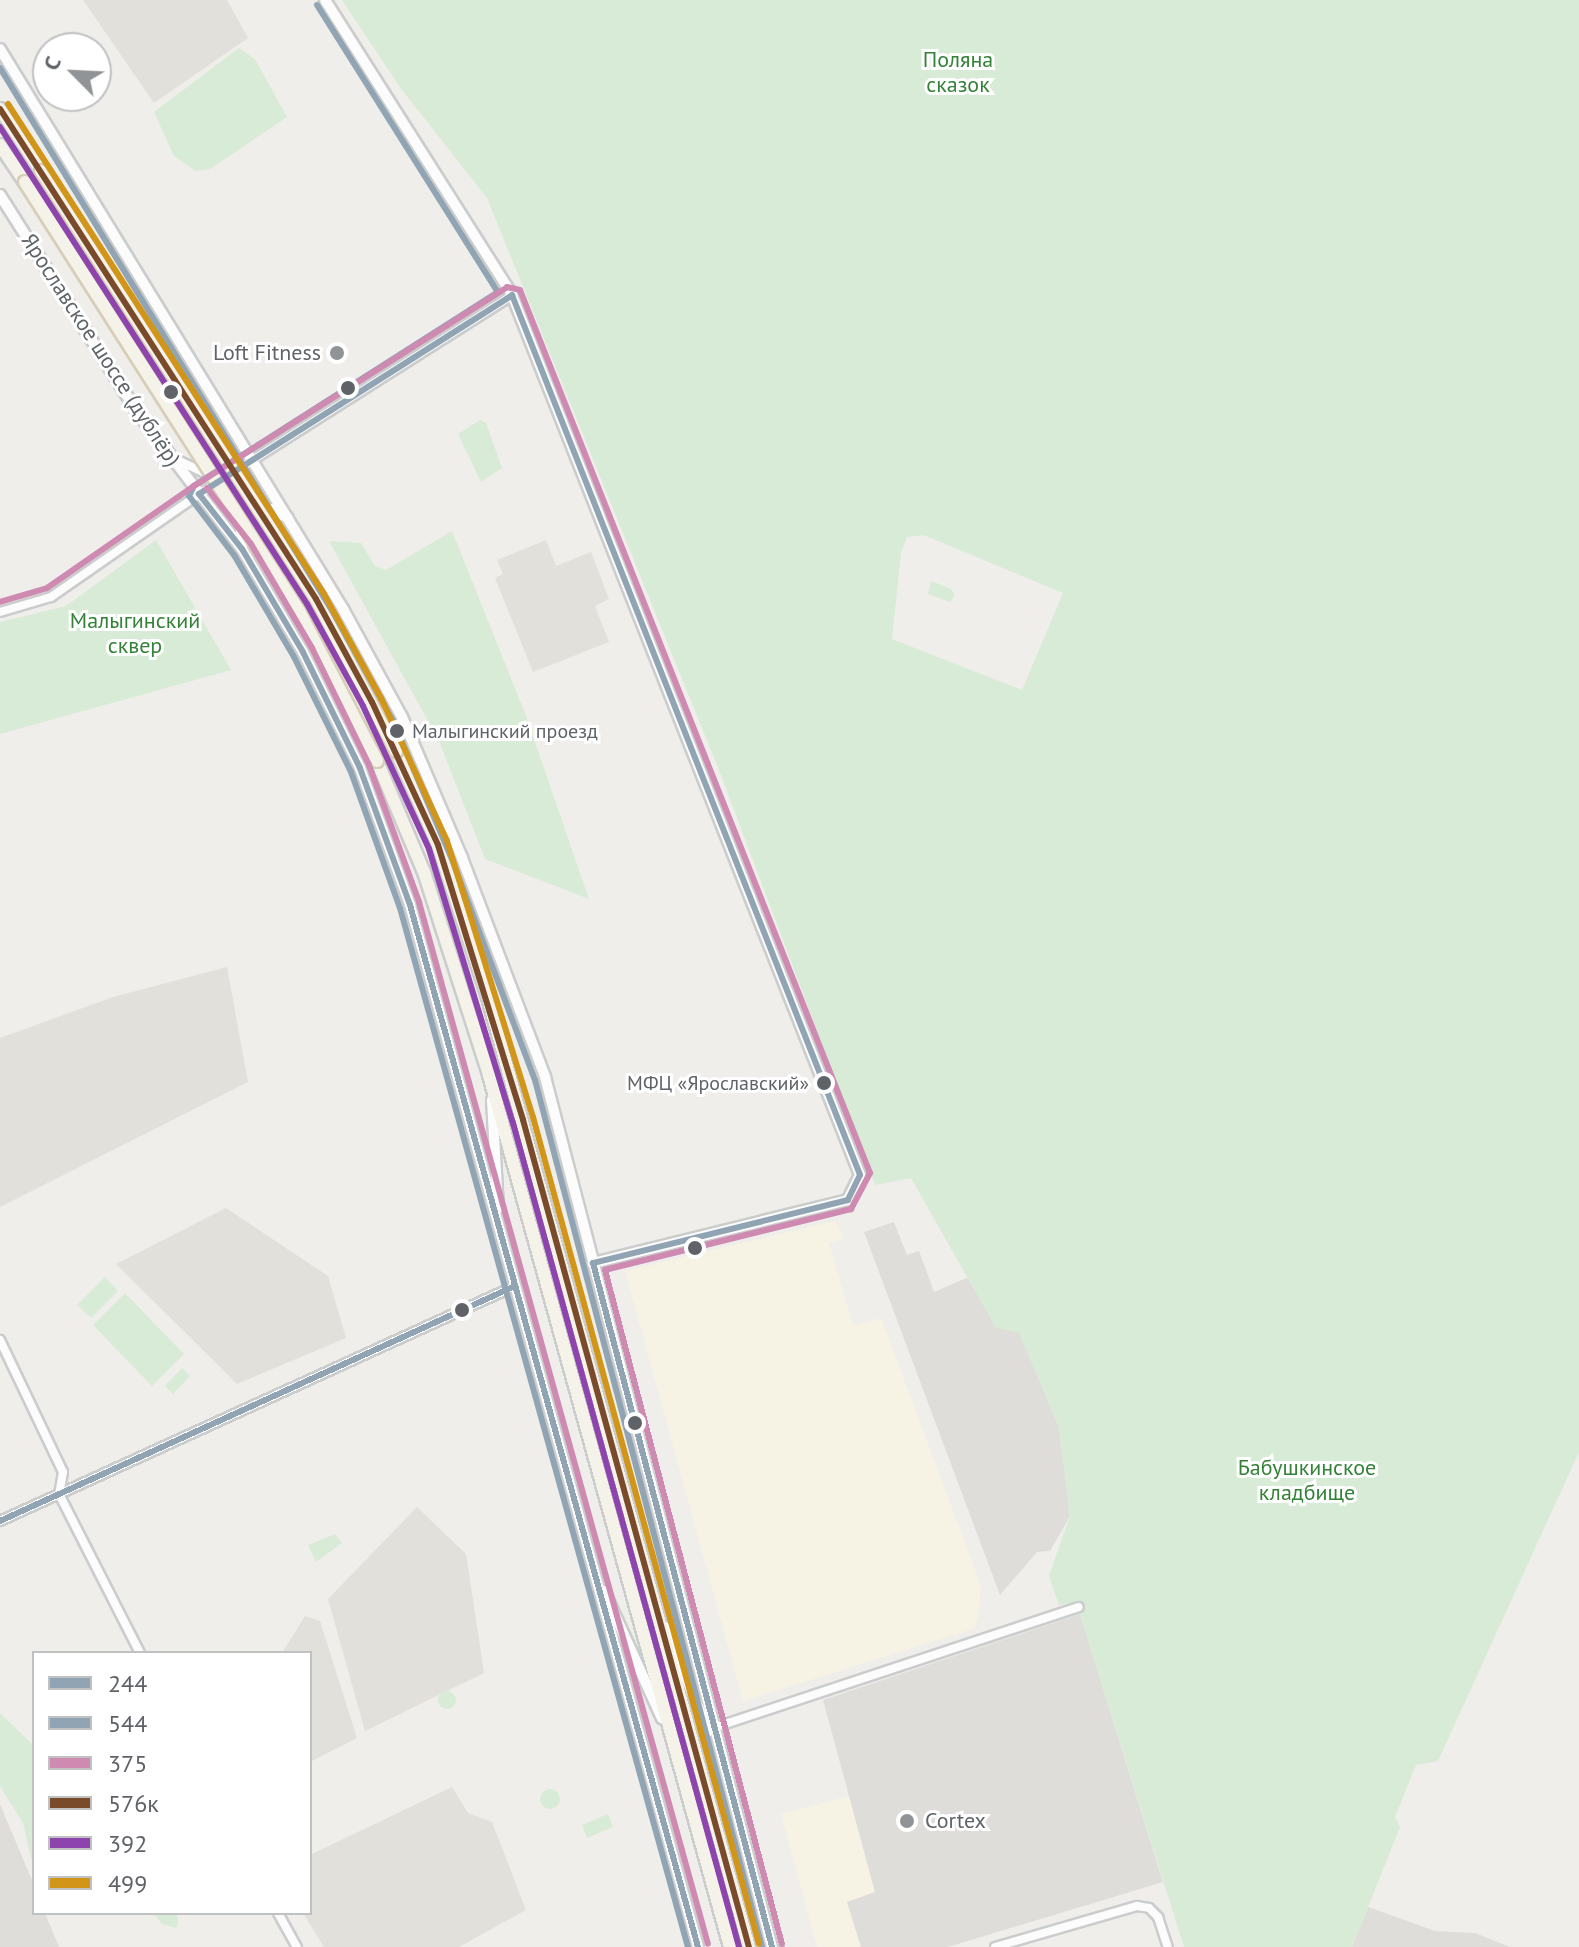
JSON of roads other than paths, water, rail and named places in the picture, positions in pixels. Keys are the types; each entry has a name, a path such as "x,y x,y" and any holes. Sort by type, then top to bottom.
{"main road":[{"path":"0,109 316,599 396,751 438,845 487,994 749,1947"},
{"path":"0,145 299,611 377,761 429,884 489,1075 730,1947"}],"street":[{"path":"325,0 512,295 860,1175 848,1200 593,1263"},
{"path":"0,49 290,519 402,717 462,858 545,1077 772,1947"},
{"name":"Ярославское шоссе (дублёр)","path":"0,195 166,454 242,549 303,652 385,831 498,1224 698,1947"},
{"path":"0,612 51,597 199,494 255,463 512,295"},
{"path":"166,454 203,472 243,469"},
{"path":"242,549 241,530 251,511 271,509 290,519"},
{"path":"489,1075 498,1224"},
{"path":"0,1521 515,1286"},
{"path":"0,1340 63,1472 59,1494 139,1651"},
{"path":"594,1572 674,1743"},
{"path":"656,1607 721,1758"},
{"path":"713,1728 1078,1607"},
{"path":"995,1947 1137,1906 1149,1908 1158,1917 1168,1947"},
{"path":"279,1915 297,1947"}],"place":[{"name":"Loft Fitness","path":"337,353"},
{"name":"Малыгинский проезд","path":"397,731"},
{"name":"МФЦ «Ярославский»","path":"824,1083"},
{"name":"Cortex","path":"907,1821"}],"park label":[{"name":"Поляна сказок","path":"958,72"},
{"name":"Малыгинский сквер","path":"135,632"},
{"name":"Бабушкинское кладбище","path":"1307,1480"}]}
